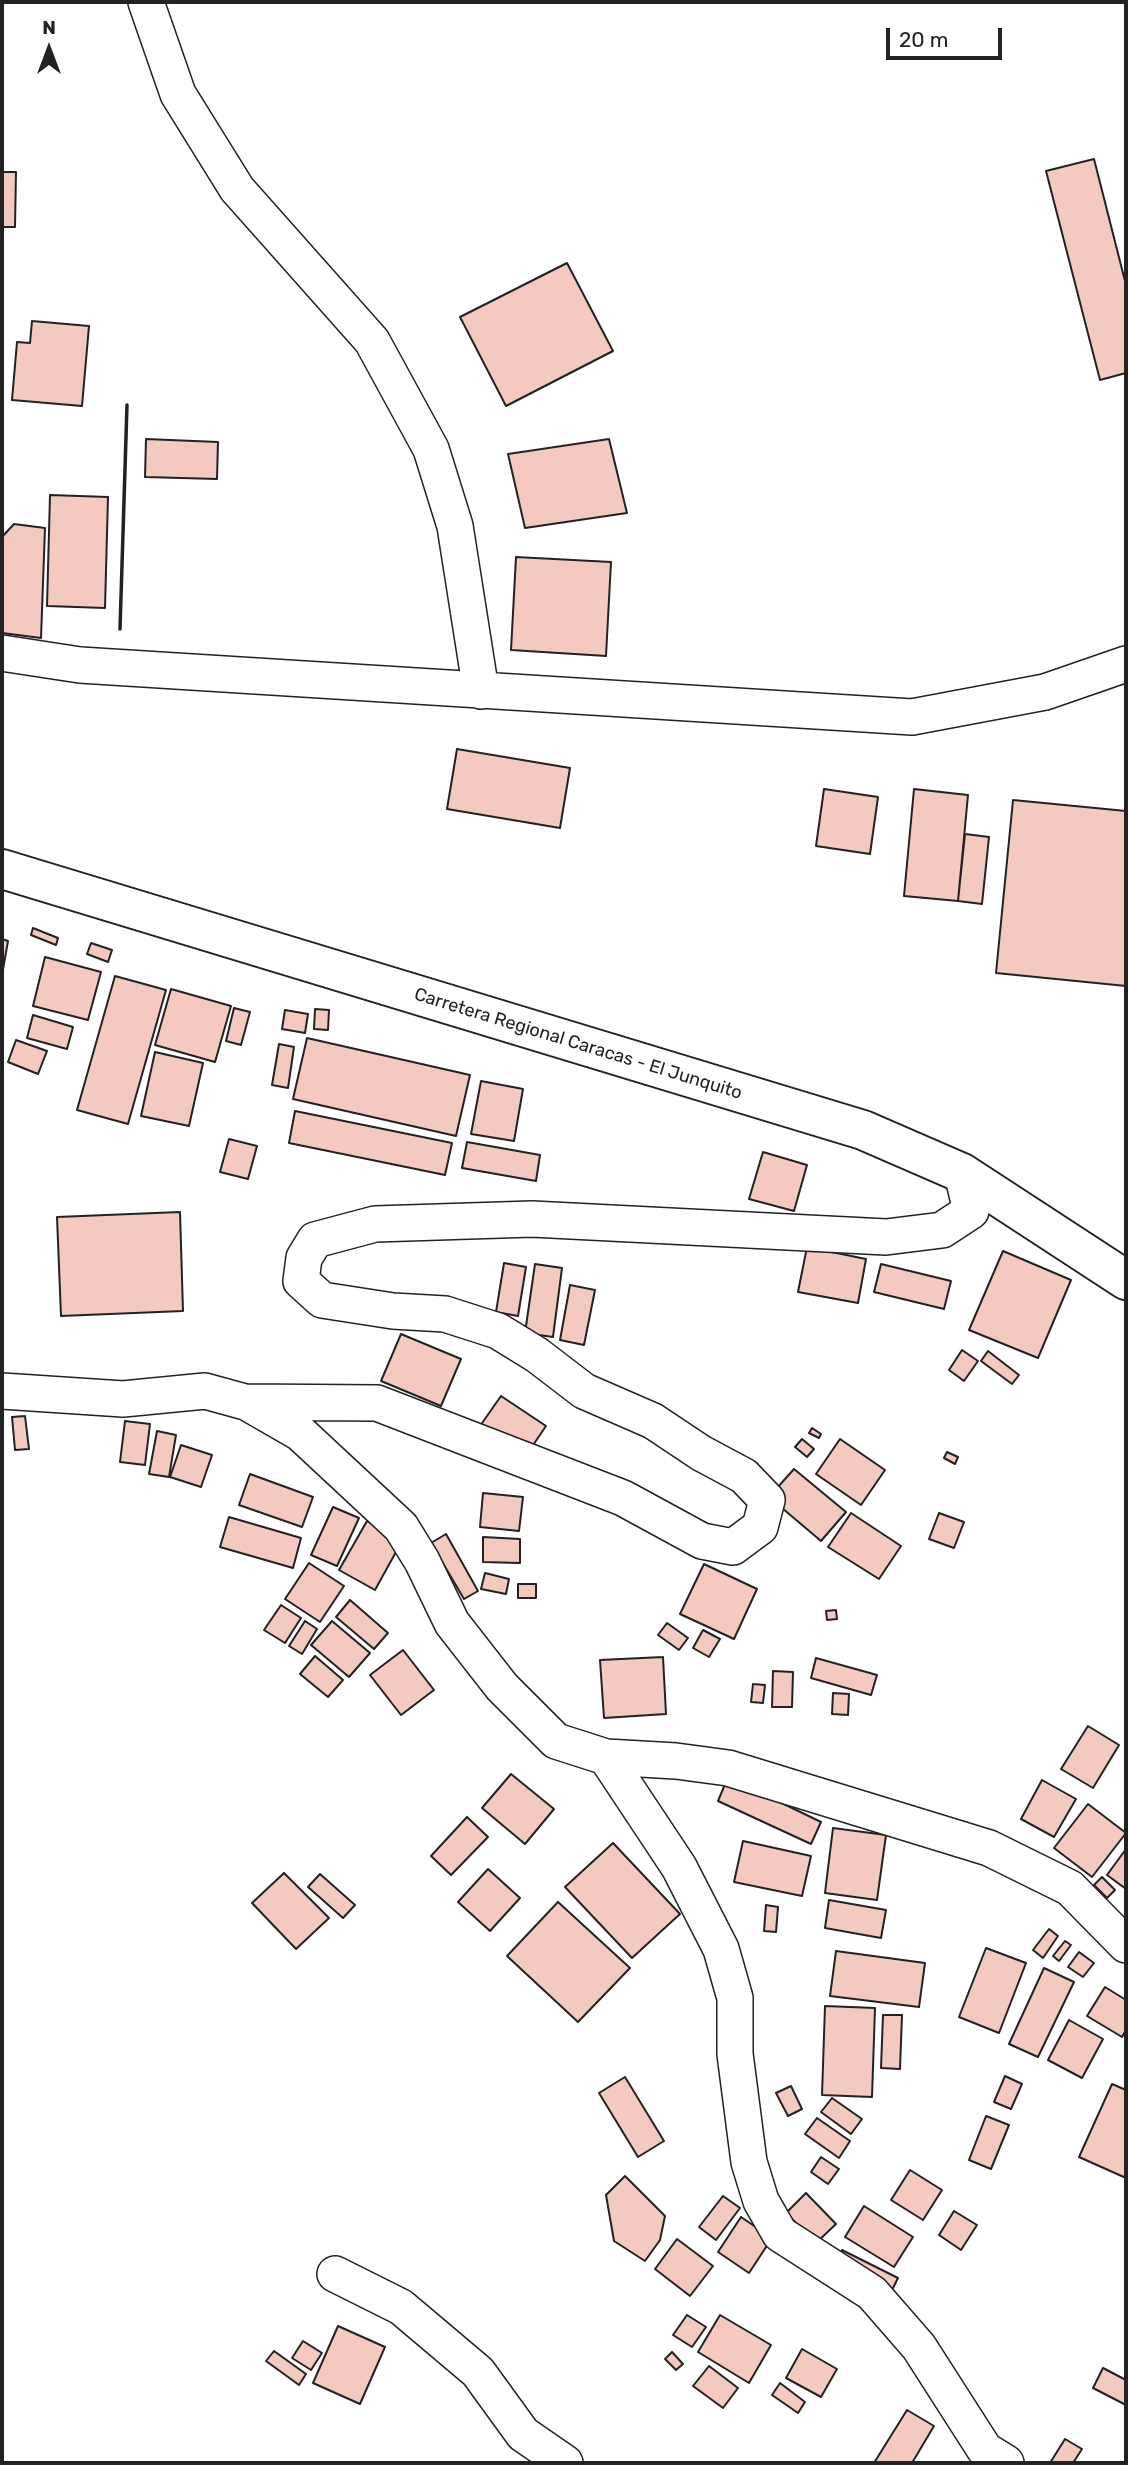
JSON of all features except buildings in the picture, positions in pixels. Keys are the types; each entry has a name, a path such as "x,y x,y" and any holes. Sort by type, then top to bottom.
{"main road":[{"name":"Carretera Regional Caracas - El Junquito","path":"2,869 863,1130 962,1173 1126,1280"}],"street":[{"path":"146,2 178,94 237,189 372,341 431,449 455,526 481,691"},
{"path":"2,653 80,665 912,717 1045,692 1126,664"},
{"path":"245,1402 377,1403 623,1498 702,1541 733,1547 760,1527 767,1500 744,1476 701,1453 653,1421 584,1391 537,1355 498,1331 445,1314 393,1311 322,1300 301,1282 304,1258 315,1240 375,1224 532,1219 886,1237 942,1230 971,1211 962,1173"},
{"path":"2,1391 123,1399 205,1391 245,1402 300,1433 401,1527 422,1561 452,1623 502,1687 556,1741 606,1757 676,1761 729,1768 989,1848 1070,1888 1126,1945"},
{"path":"606,1757 679,1867 722,1948 736,1998 736,2054 750,2162 761,2201 780,2234 872,2293 919,2347 985,2450 1006,2463"},
{"path":"335,2274 401,2307 478,2372 523,2434 565,2463"}],"wall":[{"path":"120,629 127,405"}]}
